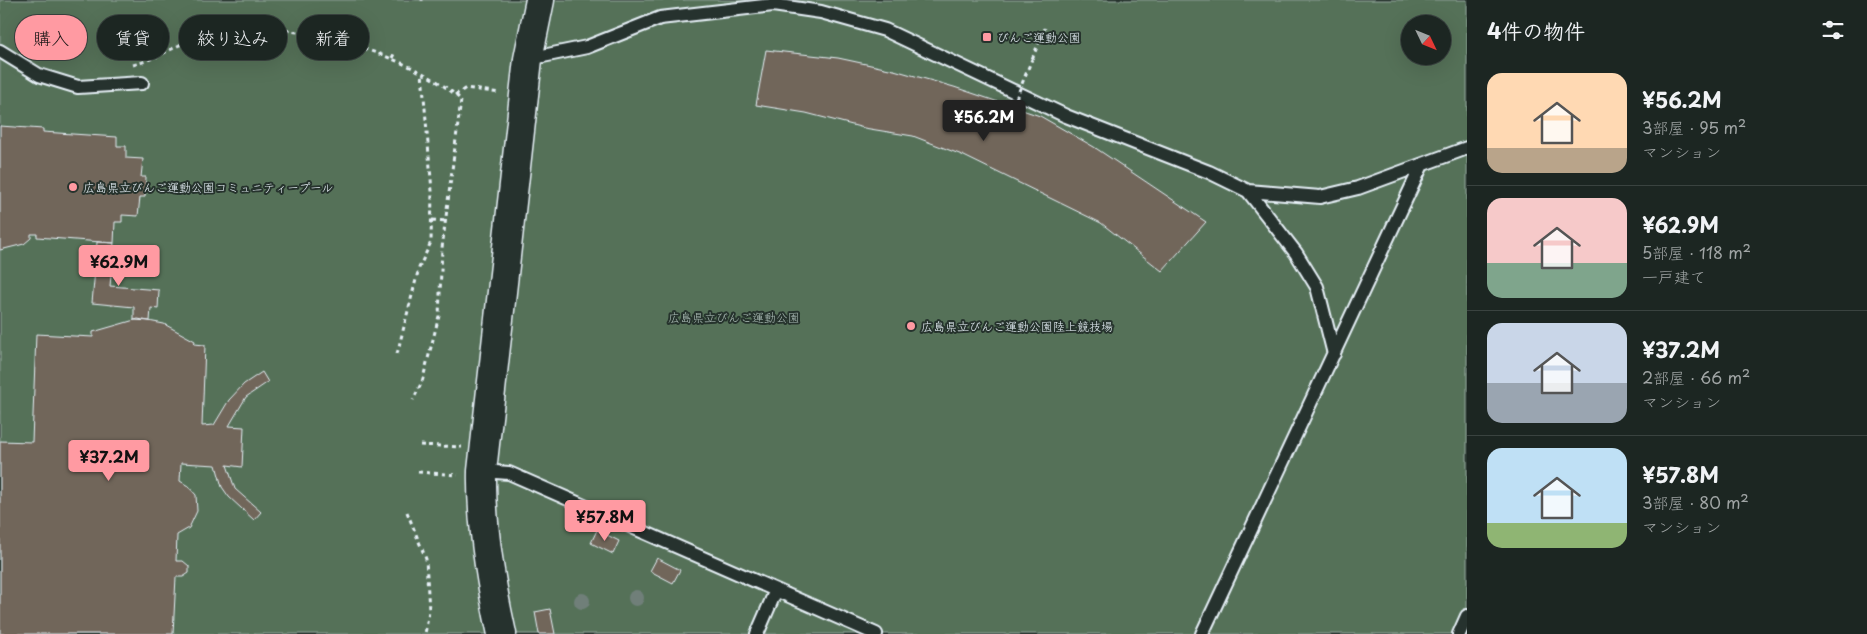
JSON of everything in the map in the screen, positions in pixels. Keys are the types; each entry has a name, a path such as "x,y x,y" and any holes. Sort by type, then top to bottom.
{"street":[{"path":"502,634 492,591 482,509 482,471 528,58 540,0"}],"lane":[{"path":"528,58 587,47 660,18 773,5 821,12 885,30 1066,116 1209,172 1248,191 1320,197 1358,188 1421,167 1467,148"},
{"path":"0,52 39,75 78,87 142,83"},
{"path":"1202,634 1421,167"},
{"path":"1248,191 1296,253 1316,288 1334,354"},
{"path":"482,471 509,473 876,634"},
{"path":"757,634 776,590"},
{"path":"1459,634 1467,616"}],"path":[{"path":"130,66 210,32 240,28 294,30 392,58 422,73 456,95 460,100 446,221 439,316 422,382 413,400"},
{"path":"1013,106 1045,28"},
{"path":"392,58 395,52"},
{"path":"397,354 419,268 431,242 432,191 422,73"},
{"path":"456,95 466,88 498,92"},
{"path":"432,220 446,221"},
{"path":"420,445 457,447"},
{"path":"418,472 455,474"},
{"path":"407,512 426,559 429,611 425,634"}],"green space":[{"name":"広島県立びんご運動公園","path":"0,0 1467,0 1467,634 0,634"}],"building":[{"path":"766,50 838,58 894,70 954,87 1040,116 1094,147 1206,222 1162,271 1101,223 962,155 913,136 864,128 806,113 756,105"},
{"name":"広島県立びんご運動公園コミュニティープール","path":"0,126 43,129 43,132 117,137 117,146 126,146 126,158 143,159 141,177 146,177 145,197 140,197 138,216 122,215 122,222 115,222 114,243 37,237 37,234 31,234 31,238 24,244 0,250"},
{"path":"97,242 114,243 110,286 159,290 158,309 151,308 150,321 134,320 134,307 92,303 95,270 88,264 89,257 96,257"},
{"path":"138,319 164,324 195,341 194,344 205,345 202,426 214,425 229,400 244,384 262,372 268,382 246,397 229,426 244,427 242,467 227,465 235,489 261,512 254,520 229,497 222,487 216,465 181,463 180,481 188,486 196,495 197,511 189,528 177,535 176,561 183,561 189,566 189,573 183,577 176,577 173,634 0,634 0,441 32,442 36,334 93,337 93,332"},
{"path":"597,530 619,541 613,554 591,543"},
{"path":"657,558 680,570 673,583 650,571"},
{"path":"550,609 555,634 539,634 535,612"}],"place":[{"name":"びんご運動公園","path":"987,37"},
{"name":"広島県立びんご運動公園コミュニティープール","path":"73,187"},
{"name":"広島県立びんご運動公園陸上競技場","path":"911,326"}]}
